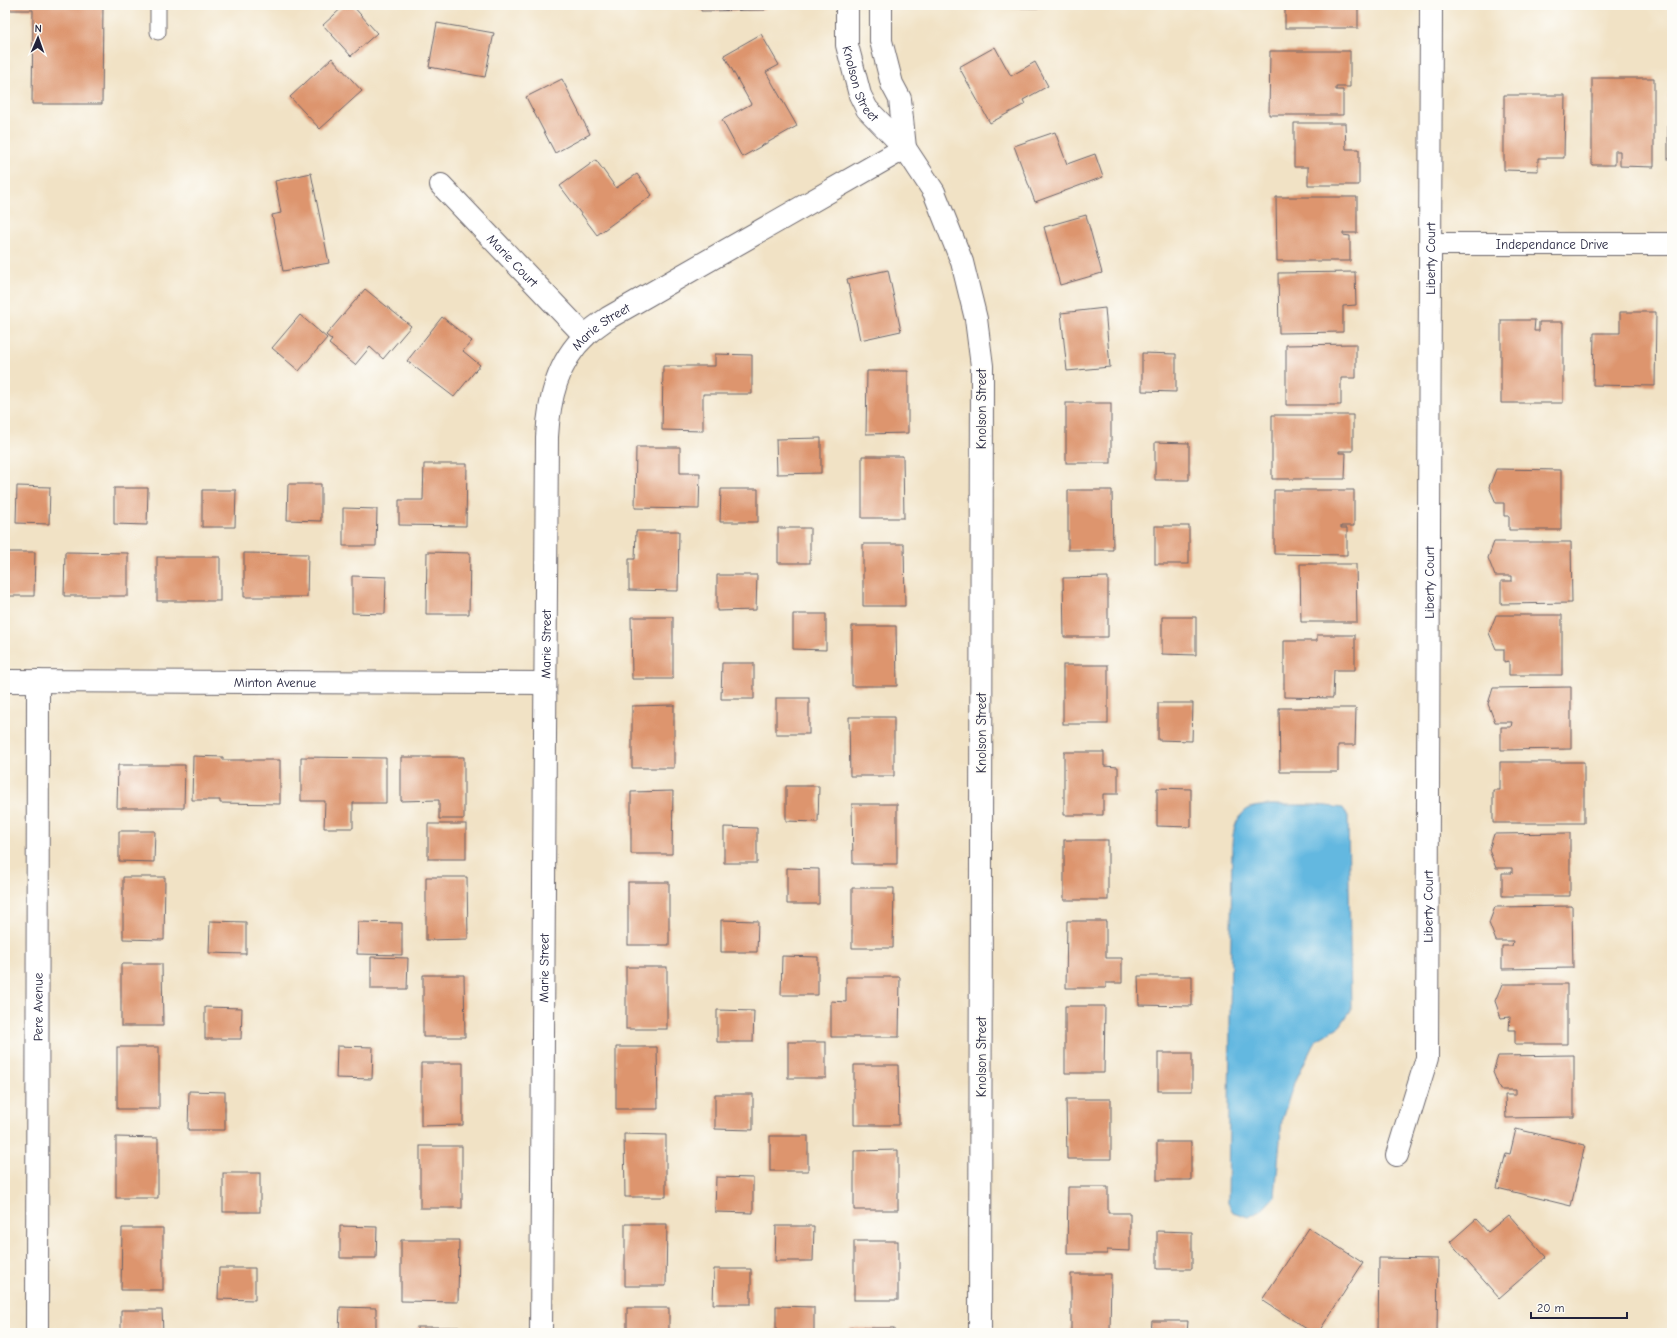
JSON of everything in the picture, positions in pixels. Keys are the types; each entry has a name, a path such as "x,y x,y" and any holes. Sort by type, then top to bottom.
{"street":[{"name":"Knolson Street","path":"847,5 847,45 860,95 867,109 905,148 934,192 962,262 976,319 982,366 980,1333"},
{"name":"Knolson Street","path":"881,5 881,41 892,84 900,99 905,148"},
{"name":"Liberty Court","path":"1397,1155 1427,1058 1431,5"},
{"name":"Marie Street","path":"541,1333 547,437 548,418 557,379 566,358 585,336 608,318 905,148"},
{"name":"Marie Court","path":"441,185 585,336"},
{"name":"Independance Drive","path":"1431,244 1672,244"},
{"name":"Minton Avenue","path":"5,681 545,683"},
{"name":"Pere Avenue","path":"37,1333 38,681"}],"lane":[{"path":"158,5 158,32"}],"water":[{"path":"1269,805 1318,805 1343,808 1348,816 1351,1010 1340,1026 1315,1041 1293,1086 1282,1119 1275,1196 1261,1211 1248,1217 1233,1212 1228,1203 1232,844 1234,829 1241,815 1250,808"}],"building":[{"path":"5,5 103,5 102,104 32,104 33,10 5,10"},
{"path":"345,5 352,5 377,33 351,56 323,25"},
{"path":"701,5 765,5 765,10 701,11"},
{"path":"961,5 1043,5 1043,8 961,7"},
{"path":"1285,5 1358,5 1358,28 1285,28"},
{"path":"437,23 494,33 485,77 429,67"},
{"path":"761,34 779,65 766,72 797,126 742,157 722,120 751,104 724,55"},
{"path":"995,47 1011,76 1035,62 1048,86 1023,100 1025,104 990,123 959,67"},
{"path":"1270,51 1350,51 1350,87 1336,87 1336,90 1343,90 1343,115 1269,115"},
{"path":"332,58 362,91 320,129 290,97"},
{"path":"1592,78 1654,78 1654,167 1620,166 1620,151 1615,151 1615,165 1592,165"},
{"path":"562,79 590,134 555,153 526,97"},
{"path":"1504,95 1565,95 1564,158 1538,158 1538,171 1504,170"},
{"path":"1668,95 1672,95 1672,159 1668,159"},
{"path":"1294,123 1345,123 1346,149 1359,149 1359,185 1308,185 1308,167 1294,167"},
{"path":"1055,132 1067,164 1095,154 1103,177 1035,202 1014,146"},
{"path":"596,160 616,188 637,174 652,195 597,235 560,186"},
{"path":"311,173 329,263 283,271 272,215 281,213 275,181"},
{"path":"1276,197 1357,197 1357,233 1343,233 1343,235 1350,236 1350,261 1277,261"},
{"path":"1086,215 1102,273 1060,285 1044,227"},
{"path":"888,270 901,331 860,340 847,279"},
{"path":"1355,272 1356,305 1343,306 1343,332 1279,333 1278,273"},
{"path":"365,289 411,326 383,359 370,347 355,365 329,344 332,340 326,335"},
{"path":"1105,308 1110,367 1067,371 1061,313"},
{"path":"1620,312 1656,312 1655,386 1593,385 1594,333 1620,333"},
{"path":"300,315 327,338 299,371 272,348"},
{"path":"442,317 472,341 463,351 480,365 454,397 407,361"},
{"path":"1501,320 1535,320 1534,331 1539,331 1539,322 1563,322 1563,403 1501,403"},
{"path":"1356,344 1356,378 1341,378 1341,405 1286,405 1286,345"},
{"path":"1142,353 1176,354 1176,392 1142,391"},
{"path":"715,354 752,355 752,394 703,394 703,431 662,430 663,366 715,366"},
{"path":"867,371 908,371 908,433 866,434"},
{"path":"1066,403 1111,403 1111,463 1066,463"},
{"path":"1272,415 1353,415 1353,451 1339,451 1339,453 1346,453 1345,479 1272,479"},
{"path":"821,438 821,473 777,474 776,439"},
{"path":"1155,442 1189,443 1189,480 1155,480"},
{"path":"636,447 680,447 680,473 700,473 699,509 635,508"},
{"path":"862,456 903,456 904,518 862,518"},
{"path":"424,464 467,464 466,526 399,525 399,500 423,500"},
{"path":"1496,469 1561,470 1561,530 1509,530 1509,516 1504,516 1504,503 1496,503 1489,487"},
{"path":"288,484 321,484 321,521 287,520"},
{"path":"17,486 50,487 49,524 16,523"},
{"path":"114,488 148,488 147,525 114,524"},
{"path":"721,489 758,489 758,522 720,522"},
{"path":"202,490 236,490 235,527 202,527"},
{"path":"1068,490 1112,490 1113,550 1068,550"},
{"path":"1274,490 1354,490 1354,526 1341,526 1341,528 1347,528 1347,555 1274,554"},
{"path":"343,508 377,509 376,546 343,546"},
{"path":"1155,526 1189,526 1189,564 1155,564"},
{"path":"778,528 810,528 810,563 778,563"},
{"path":"636,531 679,531 678,591 629,590 629,559 635,559"},
{"path":"1494,542 1571,542 1572,603 1501,604 1501,581 1512,581 1512,576 1495,576 1488,558"},
{"path":"863,544 904,544 905,606 863,606"},
{"path":"5,552 35,552 34,596 5,596"},
{"path":"65,552 128,553 128,596 64,596"},
{"path":"427,552 470,553 469,614 426,614"},
{"path":"244,553 308,554 307,597 244,597"},
{"path":"157,557 220,557 220,601 157,601"},
{"path":"1300,564 1356,564 1357,622 1301,622"},
{"path":"717,575 757,575 756,610 717,611"},
{"path":"352,576 386,577 385,614 352,613"},
{"path":"1108,577 1108,637 1064,637 1063,578"},
{"path":"793,614 826,614 826,650 793,649"},
{"path":"1496,615 1562,615 1562,675 1509,675 1509,661 1504,662 1504,649 1496,649 1489,633"},
{"path":"631,617 673,617 673,679 632,679"},
{"path":"1162,617 1196,617 1196,655 1162,654"},
{"path":"852,626 896,626 897,686 852,686"},
{"path":"1317,635 1355,635 1355,670 1334,670 1333,698 1284,697 1284,641 1317,641"},
{"path":"722,663 754,663 754,699 721,699"},
{"path":"1063,665 1108,665 1108,724 1063,724"},
{"path":"1571,687 1571,749 1501,750 1501,727 1511,727 1512,722 1495,722 1488,704 1493,688"},
{"path":"776,698 809,698 809,734 776,734"},
{"path":"1158,703 1193,703 1192,741 1158,740"},
{"path":"674,705 674,768 632,768 632,706"},
{"path":"1279,708 1356,708 1355,745 1338,745 1338,772 1280,772"},
{"path":"849,717 894,717 894,776 850,776"},
{"path":"1064,752 1104,752 1104,766 1118,767 1118,794 1103,794 1103,815 1064,815"},
{"path":"193,756 223,757 223,760 280,760 280,804 220,803 220,800 192,800"},
{"path":"301,757 386,758 386,803 353,803 353,828 324,828 325,801 301,801"},
{"path":"401,757 464,757 464,819 439,819 439,800 401,801"},
{"path":"1500,762 1584,762 1584,823 1493,823 1493,790 1500,790"},
{"path":"118,765 185,765 184,808 117,808"},
{"path":"786,786 819,786 818,822 786,821"},
{"path":"1157,788 1191,789 1191,827 1157,826"},
{"path":"673,791 672,854 631,854 631,792"},
{"path":"852,804 897,804 897,864 853,864"},
{"path":"428,824 466,824 466,859 428,859"},
{"path":"724,827 757,828 757,863 724,863"},
{"path":"119,831 155,831 154,862 119,861"},
{"path":"1570,833 1570,896 1502,896 1502,873 1512,873 1512,868 1496,868 1489,850 1494,834"},
{"path":"1064,840 1108,840 1108,900 1064,900"},
{"path":"787,868 819,869 819,904 787,904"},
{"path":"123,877 165,877 164,940 123,939"},
{"path":"426,877 467,877 468,939 426,940"},
{"path":"628,882 669,882 669,945 628,945"},
{"path":"852,888 894,888 893,948 852,948"},
{"path":"1572,906 1573,968 1502,969 1502,946 1512,946 1513,941 1496,941 1489,923 1495,907"},
{"path":"721,920 758,921 757,952 721,952"},
{"path":"210,921 246,922 246,954 209,953"},
{"path":"1067,921 1106,921 1106,958 1122,958 1122,983 1106,983 1106,988 1066,988"},
{"path":"358,922 402,923 402,955 357,954"},
{"path":"782,956 818,957 818,995 781,995"},
{"path":"371,957 408,958 407,989 371,989"},
{"path":"121,964 162,964 163,1026 121,1026"},
{"path":"626,967 667,967 667,1029 626,1029"},
{"path":"423,975 464,975 465,1037 423,1037"},
{"path":"1138,976 1192,976 1192,1006 1139,1005"},
{"path":"846,977 900,977 899,1037 831,1037 831,1001 846,1002"},
{"path":"1502,984 1567,984 1567,1044 1515,1044 1515,1030 1509,1030 1510,1017 1501,1018 1495,1001"},
{"path":"1065,1006 1105,1006 1104,1073 1065,1073"},
{"path":"205,1007 242,1008 241,1039 205,1039"},
{"path":"717,1010 754,1011 753,1042 717,1042"},
{"path":"788,1042 826,1042 826,1078 788,1078"},
{"path":"337,1046 373,1047 372,1079 336,1078"},
{"path":"117,1047 159,1047 159,1109 117,1109"},
{"path":"616,1047 657,1047 658,1109 616,1109"},
{"path":"1158,1053 1192,1053 1192,1091 1158,1091"},
{"path":"1574,1055 1574,1117 1506,1118 1505,1095 1516,1095 1516,1090 1500,1090 1493,1072 1498,1056"},
{"path":"421,1063 463,1063 463,1125 421,1126"},
{"path":"854,1065 898,1065 899,1125 854,1125"},
{"path":"189,1091 225,1092 225,1130 188,1130"},
{"path":"715,1094 753,1094 753,1130 715,1129"},
{"path":"1066,1099 1111,1099 1111,1159 1067,1159"},
{"path":"1516,1129 1585,1145 1571,1206 1497,1188 1506,1153 1510,1154"},
{"path":"624,1134 666,1135 666,1197 625,1197"},
{"path":"770,1136 808,1136 808,1171 770,1171"},
{"path":"116,1137 158,1138 158,1198 116,1198"},
{"path":"1157,1142 1191,1142 1191,1180 1157,1180"},
{"path":"420,1146 462,1146 462,1208 420,1208"},
{"path":"898,1150 898,1210 854,1210 854,1151"},
{"path":"223,1173 260,1173 260,1212 223,1212"},
{"path":"716,1177 753,1178 753,1213 715,1212"},
{"path":"1068,1187 1108,1187 1108,1213 1130,1213 1130,1251 1107,1250 1107,1254 1067,1254"},
{"path":"1509,1215 1546,1257 1499,1298 1450,1242 1476,1219 1488,1232"},
{"path":"625,1224 667,1224 666,1286 625,1286"},
{"path":"340,1226 377,1227 376,1258 340,1258"},
{"path":"776,1226 814,1226 813,1261 775,1261"},
{"path":"122,1228 163,1228 163,1290 121,1290"},
{"path":"1309,1228 1363,1263 1318,1333 1313,1333 1262,1300"},
{"path":"1157,1231 1192,1232 1192,1269 1157,1269"},
{"path":"401,1240 459,1240 458,1302 401,1301"},
{"path":"854,1241 898,1241 898,1300 854,1300"},
{"path":"1379,1258 1438,1259 1437,1333 1378,1333"},
{"path":"219,1268 255,1268 255,1300 218,1299"},
{"path":"714,1269 751,1269 751,1304 713,1304"},
{"path":"1071,1274 1111,1274 1110,1333 1071,1333"},
{"path":"776,1306 814,1307 814,1333 776,1333"},
{"path":"340,1307 376,1308 376,1333 339,1333"},
{"path":"627,1308 669,1308 669,1333 627,1333"},
{"path":"121,1310 162,1310 163,1333 121,1333"},
{"path":"1152,1321 1188,1321 1187,1333 1151,1333"},
{"path":"417,1327 459,1327 459,1333 417,1333"},
{"path":"850,1328 894,1328 894,1333 850,1333"}]}
